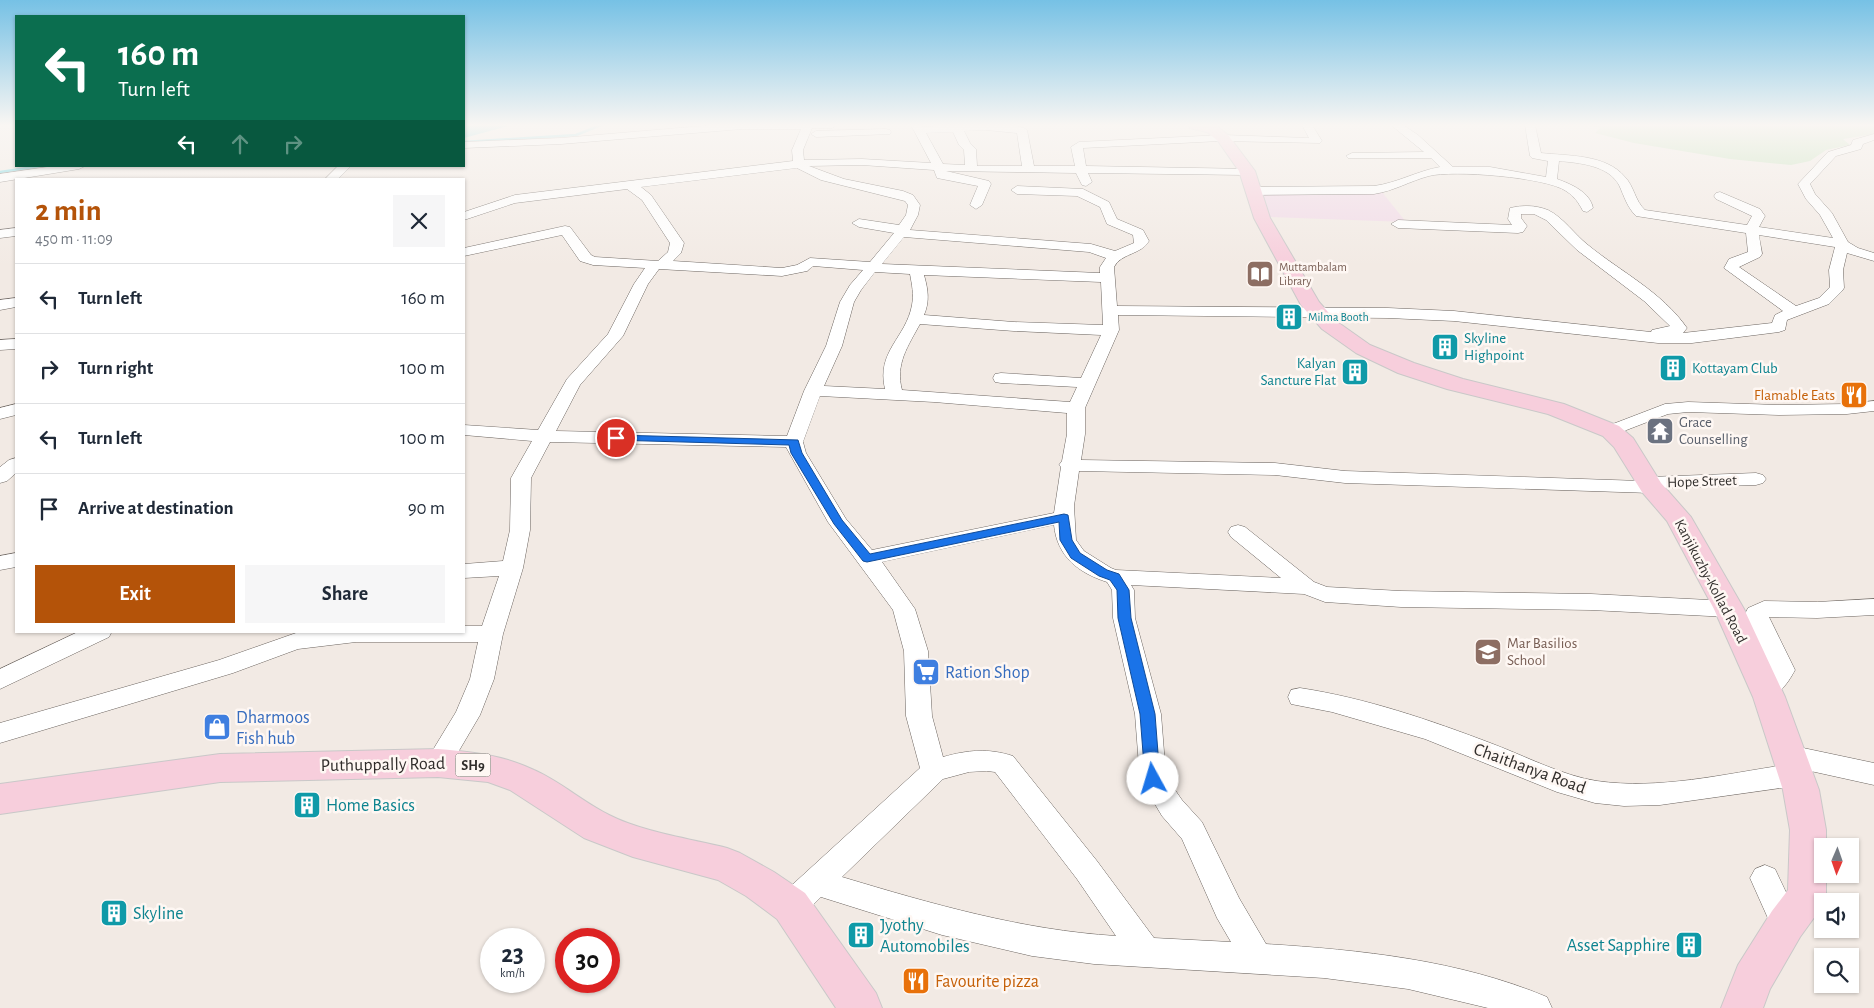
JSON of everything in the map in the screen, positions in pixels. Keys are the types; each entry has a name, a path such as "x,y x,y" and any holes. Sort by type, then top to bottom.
{"main road":[{"name":"Kanjikuzhy-Kollad Road","path":"1247,172 1262,218 1316,312 1329,325 1363,349 1406,368 1455,384 1556,409 1611,431 1624,443 1650,485 1678,517 1729,610 1766,689 1800,790 1808,830 1807,895 1786,924 1753,979 1742,1008"},
{"name":"Puthuppally Road","path":"0,799 220,768 438,763 490,768 522,780 597,827 633,841 727,865 760,884 803,894 861,1008"}],"street":[{"path":"0,178 39,172"},
{"path":"465,216 502,202 731,172"},
{"path":"811,172 830,180 879,189 913,201 914,209 902,232 855,288 847,302 834,346 813,391 794,442 797,453 838,522 904,609 916,651 919,716 934,770"},
{"path":"940,172 941,175 985,184 976,205"},
{"path":"1081,172 1096,200"},
{"path":"1253,191 1337,192 1374,190 1388,188 1425,173 1432,172"},
{"path":"1496,172 1551,181 1570,188 1586,202 1587,208"},
{"path":"1551,181 1552,172"},
{"path":"1614,172 1623,182 1636,209 1641,213 1843,244 1853,251 1874,257"},
{"path":"1110,310 1388,312 1454,316 1658,338 1692,338 1779,327 1780,318 1824,301 1837,288 1836,270 1843,244 1826,213 1810,196 1804,184 1815,172"},
{"path":"438,763 470,708 482,679 491,634 512,568 520,530 521,478 573,383 621,328 634,296 659,265 674,253 677,243 647,198 629,184"},
{"path":"1017,190 1079,192 1105,205 1112,221 1138,233 1142,237 1142,244 1115,256 1109,262 1106,272 1111,330 1076,408 1076,434 1069,465 1064,506 1066,540 1076,556 1103,573 1115,577 1306,587 1325,594 1358,597 1591,602 1729,610"},
{"path":"1720,196 1755,212 1759,216 1754,221 1752,230 1755,254 1734,262 1731,268 1794,312"},
{"path":"1398,224 1516,229 1520,226 1514,219 1515,211 1527,209 1545,214 1582,247 1658,306 1679,328 1667,332 1618,333"},
{"path":"859,223 902,232 1092,248 1115,256"},
{"path":"465,252 565,230 582,251 585,258 593,261 782,272 802,268 810,262 916,271 1107,278"},
{"path":"0,234 15,232"},
{"path":"895,395 891,385 893,360 903,339 917,319 923,296 921,282 916,271"},
{"path":"0,305 9,305 15,302"},
{"path":"917,319 986,326 1057,330 1111,330"},
{"path":"0,345 15,344"},
{"path":"1001,378 1087,383"},
{"path":"813,391 1076,408"},
{"path":"1611,431 1665,409 1688,407 1786,410 1847,409 1874,406"},
{"path":"0,414 15,409"},
{"path":"465,430 545,436 794,442"},
{"path":"0,477 15,465"},
{"name":"Hope Street","path":"1069,465 1275,469 1345,476 1650,485 1756,479"},
{"path":"867,558 1064,517"},
{"path":"1238,532 1306,587"},
{"path":"0,563 15,560"},
{"path":"465,571 512,568"},
{"path":"1115,577 1123,590 1124,618 1148,714 1153,779 1172,808 1192,831 1228,908 1257,958"},
{"path":"1766,689 1783,670 1756,614 1764,610 1874,607"},
{"path":"0,680 97,633"},
{"path":"0,733 225,667 296,641 356,634 491,634"},
{"name":"Chaithanya Road","path":"1300,697 1332,702 1431,731 1567,784 1595,792 1624,795 1660,794 1792,766 1874,774"},
{"path":"803,894 934,770 961,762 988,760 1004,764 1087,870 1146,952"},
{"path":"1765,878 1786,924"},
{"path":"803,894 1032,941 1094,949 1324,963 1408,974 1476,988 1536,1008"}],"shaded area":[{"path":"1382,192 1406,222 1269,217 1255,193"}],"place":[{"name":"Muttambalam Library","path":"1260,274"},
{"name":"Milma Booth","path":"1289,317"},
{"name":"Skyline Highpoint","path":"1445,347"},
{"name":"Kottayam Club","path":"1673,368"},
{"name":"Kalyan Sancture Flat","path":"1355,372"},
{"name":"Flamable Eats","path":"1854,395"},
{"name":"Grace Counselling","path":"1660,431"},
{"name":"Mar Basilios School","path":"1488,652"},
{"name":"Ration Shop","path":"926,672"},
{"name":"Dharmoos Fish hub","path":"217,727"},
{"name":"Home Basics","path":"307,805"},
{"name":"Skyline","path":"114,913"},
{"name":"Jyothy Automobiles","path":"861,935"},
{"name":"Asset Sapphire","path":"1689,945"},
{"name":"Favourite pizza","path":"916,981"}],"route":[{"path":"616,438 794,442 797,453 838,522 867,558 1027,525 1040,524 1064,517 1066,540 1076,556 1103,573 1115,577 1123,590 1124,618 1148,714 1150,763 1153,779"}]}
